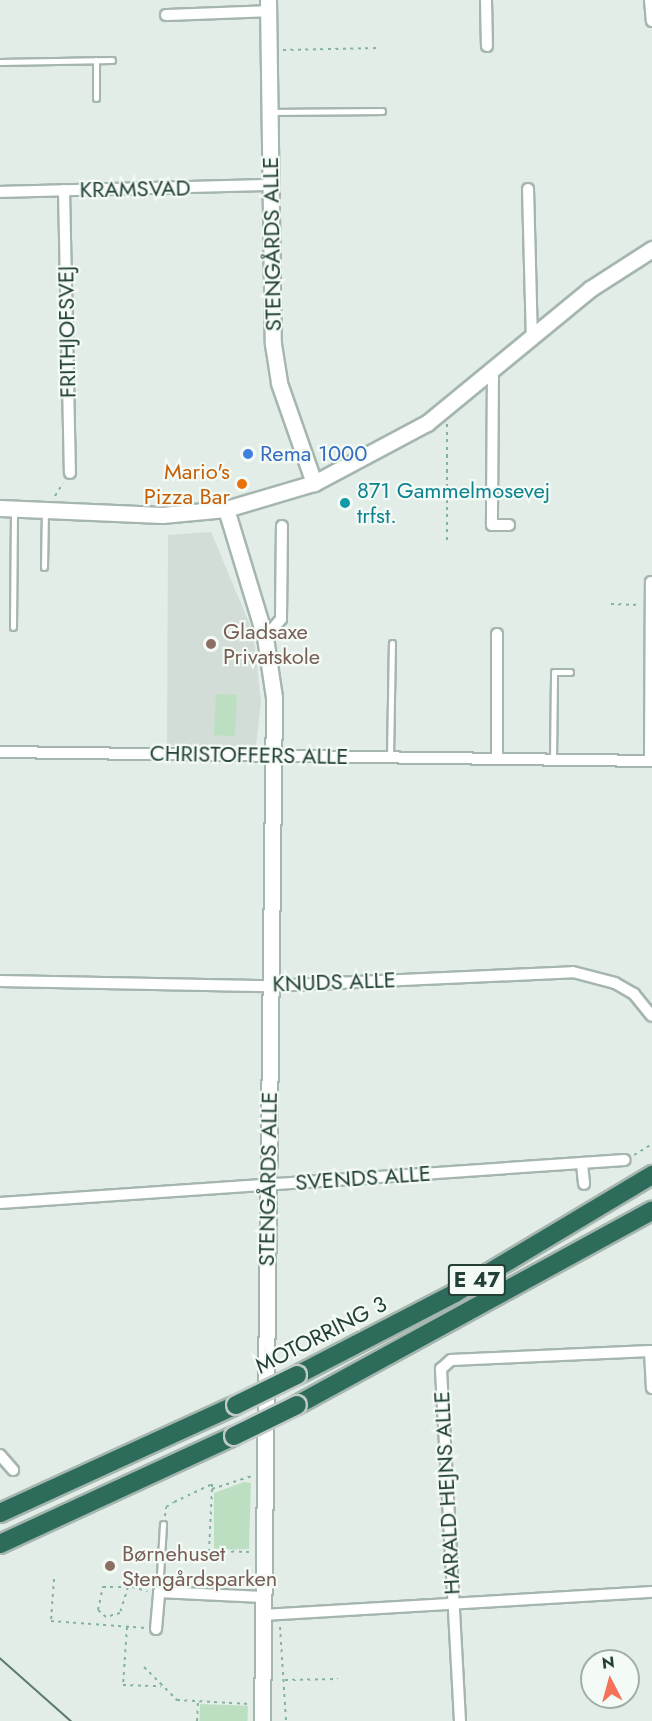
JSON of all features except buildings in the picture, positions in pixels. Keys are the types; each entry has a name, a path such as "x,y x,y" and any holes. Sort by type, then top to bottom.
{"highway":[{"name":"MOTORRING 3","path":"0,1513 297,1375 455,1293 652,1175"},
{"name":"E 47","path":"0,1544 297,1405 652,1211"}],"street":[{"path":"486,0 487,46"},
{"path":"650,0 652,21"},
{"path":"166,15 268,6"},
{"name":"STENGÅRDS ALLE","path":"268,6 273,344 279,383 314,483"},
{"name":"KRAMSVAD","path":"0,192 270,185"},
{"path":"528,189 532,337"},
{"name":"FRITHJOFSVEJ","path":"64,190 70,473"},
{"path":"7,508 162,514 226,508 314,483 371,457 444,411 590,289 652,249"},
{"path":"493,369 492,525 509,525"},
{"name":"STENGÅRDS ALLE","path":"226,508 265,637 274,697 262,1721"},
{"path":"265,637 281,619 282,526"},
{"path":"651,582 651,761"},
{"path":"497,634 497,758"},
{"name":"CHRISTOFFERS ALLE","path":"0,752 651,761"},
{"name":"KNUDS ALLE","path":"0,981 270,986 573,972 615,982 634,994 652,1016"},
{"name":"SVENDS ALLE","path":"0,1203 625,1160"},
{"path":"582,1164 584,1184"},
{"name":"HARALD HEJNS ALLE","path":"460,1721 441,1369 451,1360 650,1351 652,1388"},
{"path":"0,1455 13,1470"},
{"path":"156,1629 159,1592 263,1597"},
{"path":"263,1615 652,1592"}],"lane":[{"path":"96,60 96,98"},
{"path":"0,62 112,60"},
{"path":"271,112 382,111"},
{"path":"7,508 13,627"},
{"path":"44,567 45,510"},
{"path":"390,756 392,643"},
{"path":"553,759 554,672 570,672"},
{"path":"159,1592 163,1524"}],"path":[{"path":"269,50 379,48"},
{"path":"444,411 447,540"},
{"path":"45,510 70,473"},
{"path":"611,604 651,605"},
{"path":"625,1160 652,1144"},
{"path":"212,1490 264,1476"},
{"path":"163,1524 166,1507 212,1484 207,1548 248,1552"},
{"path":"54,1579 51,1621 156,1629"},
{"path":"128,1587 120,1613 106,1617 98,1610 103,1587 128,1587 159,1592"},
{"path":"263,1615 284,1630 286,1721"},
{"path":"127,1627 123,1685 162,1686"},
{"path":"144,1667 177,1700 249,1704"},
{"path":"285,1680 338,1679"},
{"path":"197,1721 198,1701"}],"shaded area":[{"name":"Gladsaxe Privatskole","path":"211,532 253,632 261,701 256,746 167,745 168,535"}],"green space":[{"path":"216,694 237,695 235,736 214,735"},
{"path":"244,1482 251,1483 249,1549 214,1550 214,1493"},
{"path":"200,1704 248,1706 247,1721 199,1721"}],"tram line":[{"path":"0,1658 71,1721"}],"place":[{"name":"Rema 1000","path":"248,454"},
{"name":"Mario's Pizza Bar","path":"242,484"},
{"name":"871 Gammelmosevej trfst.","path":"345,503"},
{"name":"Gladsaxe Privatskole","path":"211,644"},
{"name":"Børnehuset Stengårdsparken","path":"110,1566"}]}
